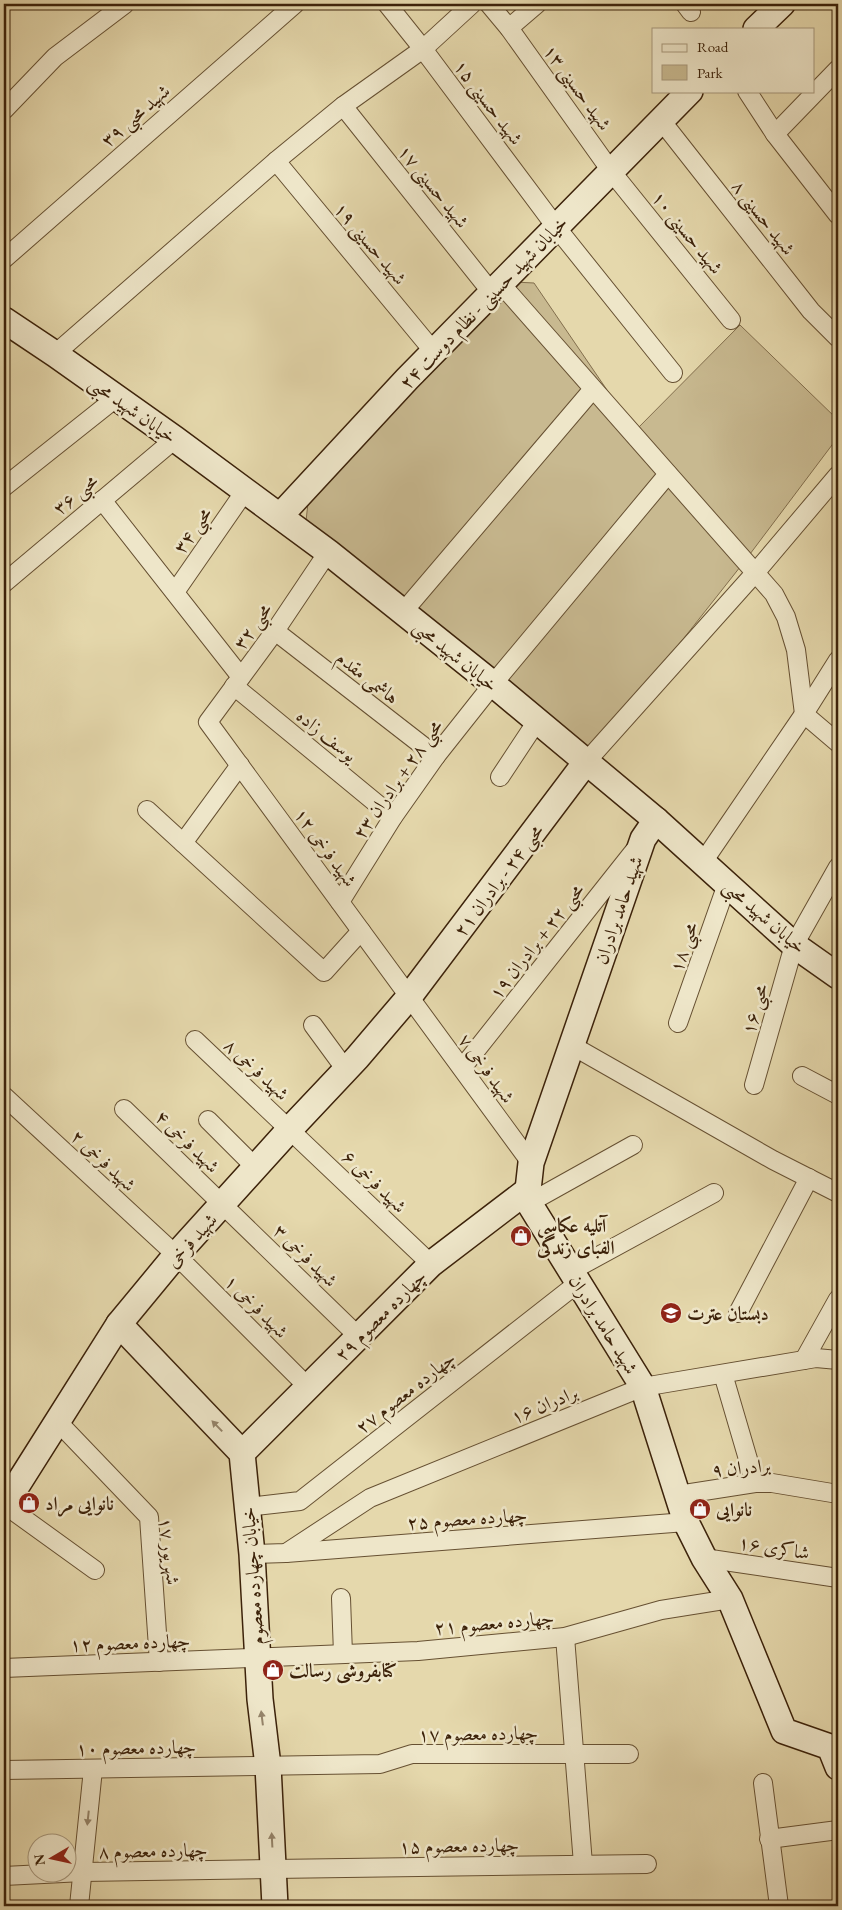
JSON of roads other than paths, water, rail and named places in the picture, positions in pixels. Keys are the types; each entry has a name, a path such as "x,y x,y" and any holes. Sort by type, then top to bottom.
{"street":[{"name":"شهید محبی ۳۹","path":"4,259 295,4"},
{"name":"شهید حسینی ۱۵","path":"387,4 423,49 556,227 674,373"},
{"path":"55,354 276,161 343,106 423,49 472,4"},
{"name":"شهید حسینی ۱۳","path":"489,4 509,28 611,171"},
{"path":"509,28 537,4"},
{"path":"757,28 782,4"},
{"path":"4,110 55,57 117,6"},
{"path":"775,134 838,69"},
{"name":"خیابان شهید حسینی - نظام دوست ۲۴","path":"280,516 434,352 660,119 689,92"},
{"path":"748,92 775,134 838,215"},
{"name":"شهید حسینی ۱۷","path":"343,106 496,288 593,389 774,594 786,617 796,650 804,714"},
{"name":"شهید حسینی ۸","path":"660,119 811,311 838,338"},
{"name":"شهید حسینی ۱۹","path":"276,161 434,352"},
{"name":"شهید حسینی ۱۰","path":"611,171 731,320"},
{"name":"خیابان شهید محبی","path":"7,327 55,354 175,439 328,552 493,684 586,762 650,830 703,862 794,945 838,976"},
{"path":"403,612 593,389"},
{"path":"4,487 116,398"},
{"name":"محبی ۳۶","path":"4,583 175,439"},
{"name":"محبی ۲۸ + برادران ۲۳","path":"340,902 393,817 436,756 493,684 668,474"},
{"path":"586,762 755,573 838,475"},
{"name":"محبی ۳۴","path":"175,592 245,491"},
{"name":"یوسف زاده","path":"102,500 175,592 238,682 393,817"},
{"name":"محبی ۳۲","path":"208,722 275,631 328,552"},
{"name":"هاشمی مقدم","path":"275,631 436,756"},
{"path":"703,862 804,714 838,660"},
{"path":"804,714 838,743"},
{"path":"500,778 537,721"},
{"name":"شهید فرخی ۱۲","path":"208,722 409,997"},
{"name":"محبی ۲۴ - برادران ۲۱","path":"409,997 586,762"},
{"path":"183,843 240,765"},
{"path":"147,810 324,972 361,931"},
{"name":"شهید حامد برادران","path":"650,830 571,1045 531,1164 528,1196 575,1277 643,1386 686,1522 704,1558 730,1599 784,1731 835,1753"},
{"name":"محبی ۲۲ + برادران ۱۹","path":"462,1068 650,830"},
{"name":"محبی ۱۶","path":"754,1084 794,945 838,867"},
{"name":"محبی ۱۸","path":"678,1023 727,884"},
{"name":"شهید فرخی ۷","path":"409,997 531,1164"},
{"name":"شهید فرخی","path":"4,1506 119,1324 176,1255 346,1070 409,997"},
{"path":"313,1025 346,1070"},
{"name":"شهید فرخی ۸","path":"195,1040 290,1129"},
{"path":"571,1045 773,1160 838,1193"},
{"path":"802,1076 838,1095"},
{"name":"شهید فرخی ۲","path":"4,1096 176,1255"},
{"name":"شهید فرخی ۴","path":"124,1109 223,1204"},
{"path":"208,1120 256,1167"},
{"name":"شهید فرخی ۶","path":"290,1129 431,1264"},
{"path":"528,1196 633,1145"},
{"path":"738,1313 809,1178"},
{"name":"چهارده معصوم ۲۷","path":"248,1507 300,1501 575,1277 714,1193"},
{"name":"چهارده معصوم ۲۹","path":"242,1453 431,1264 528,1196"},
{"name":"شهید فرخی ۳","path":"223,1204 358,1336"},
{"name":"شهید فرخی ۱","path":"176,1255 308,1387"},
{"path":"804,1360 838,1299"},
{"path":"119,1324 242,1453"},
{"name":"برادران ۱۶","path":"286,1553 370,1498 643,1386 816,1358 838,1360"},
{"path":"723,1374 755,1483"},
{"name":"۱۷ شهریور","path":"57,1421 149,1517 159,1662"},
{"name":"خیابان چهارده معصوم","path":"242,1453 252,1554 257,1658 268,1766 275,1906"},
{"name":"برادران ۹","path":"678,1495 755,1483 772,1483 838,1494"},
{"path":"4,1506 95,1570"},
{"name":"چهارده معصوم ۲۵","path":"252,1554 286,1553 686,1522"},
{"name":"شاکری ۱۶","path":"704,1558 838,1578"},
{"path":"341,1598 344,1654"},
{"name":"چهارده معصوم ۲۱","path":"257,1658 418,1651 565,1637 661,1610 730,1599"},
{"path":"565,1637 583,1864"},
{"name":"چهارده معصوم ۱۲","path":"4,1668 257,1658"},
{"name":"چهارده معصوم ۱۷","path":"268,1766 380,1764 412,1754 629,1754"},
{"name":"چهارده معصوم ۱۰","path":"4,1770 268,1766"},
{"path":"79,1906 93,1769"},
{"path":"763,1782 779,1906"},
{"path":"769,1839 838,1830"},
{"name":"چهارده معصوم ۱۵","path":"273,1869 647,1864"},
{"name":"چهارده معصوم ۸","path":"4,1876 83,1872 273,1869"}],"place":[{"name":"آتلیه عکاسی الفبای زندگی","path":"521,1236"},
{"name":"دبستان عترت","path":"671,1313"},
{"name":"نانوایی مراد","path":"29,1503"},
{"name":"نانوایی","path":"700,1509"},
{"name":"کتابفروشی رسالت","path":"273,1670"}]}
